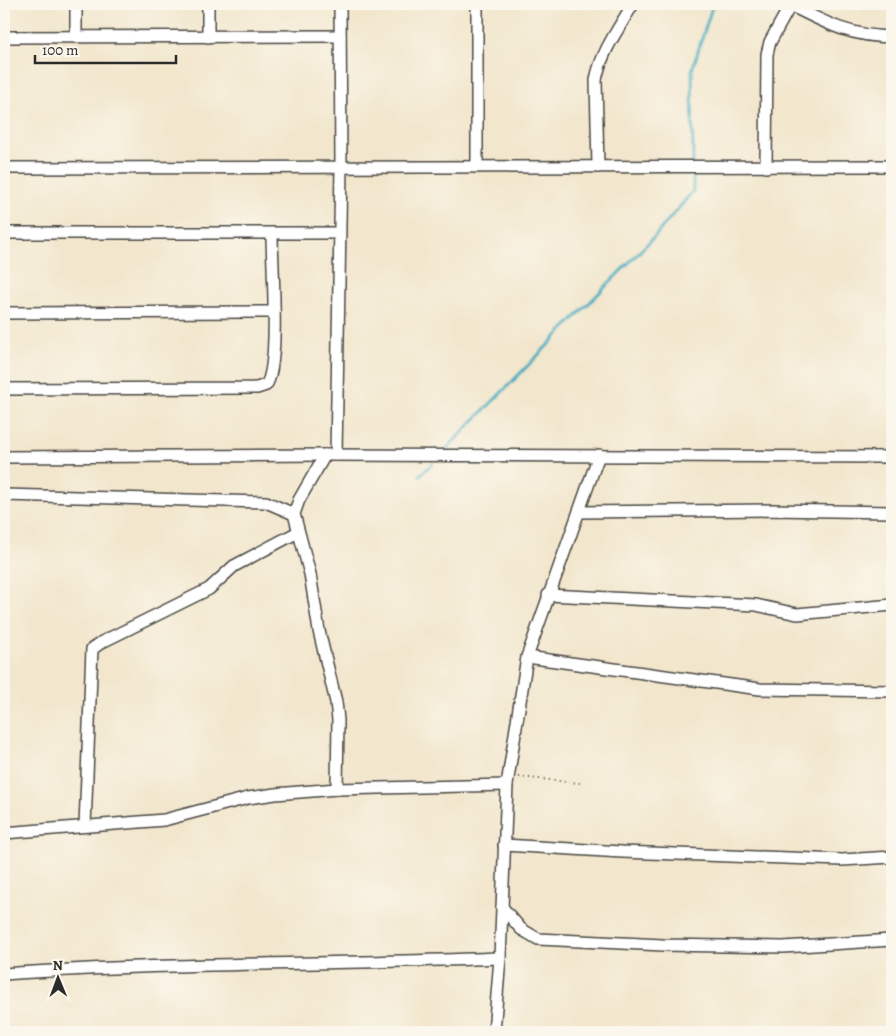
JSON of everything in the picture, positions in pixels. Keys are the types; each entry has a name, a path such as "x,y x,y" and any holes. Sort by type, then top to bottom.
{"street":[{"path":"76,4 76,37"},
{"path":"208,4 208,37"},
{"path":"337,789 338,720 336,702 320,631 310,574 294,514 299,500 330,455 341,168 340,4"},
{"path":"477,4 477,166"},
{"path":"598,167 596,80 598,69 603,56 633,4"},
{"path":"766,167 767,54 770,42 790,4 841,30 856,34 892,37"},
{"path":"4,37 340,36"},
{"path":"4,168 892,166"},
{"path":"4,233 272,235 338,233"},
{"path":"4,389 262,387 269,381 271,375 274,312 272,235"},
{"path":"4,313 274,312"},
{"path":"4,457 330,455 892,457"},
{"path":"494,1032 500,958 508,780 527,657 599,455"},
{"path":"4,495 266,502 294,514"},
{"path":"579,512 772,510 892,512"},
{"path":"85,826 92,649 102,642 209,589 234,566 298,532"},
{"path":"548,595 756,605 797,614 892,605"},
{"path":"527,657 760,689 892,691"},
{"path":"4,833 164,820 248,798 337,789 508,780"},
{"path":"504,845 622,852 832,860 892,857"},
{"path":"502,907 521,929 538,939 663,945 783,947 892,940"},
{"path":"4,974 90,968 500,958"}],"path":[{"path":"508,780 580,784"}],"waterway":[{"path":"693,163 692,70 713,4"},
{"path":"447,448 655,236 693,191 693,169"},
{"path":"420,475 433,463"}]}
